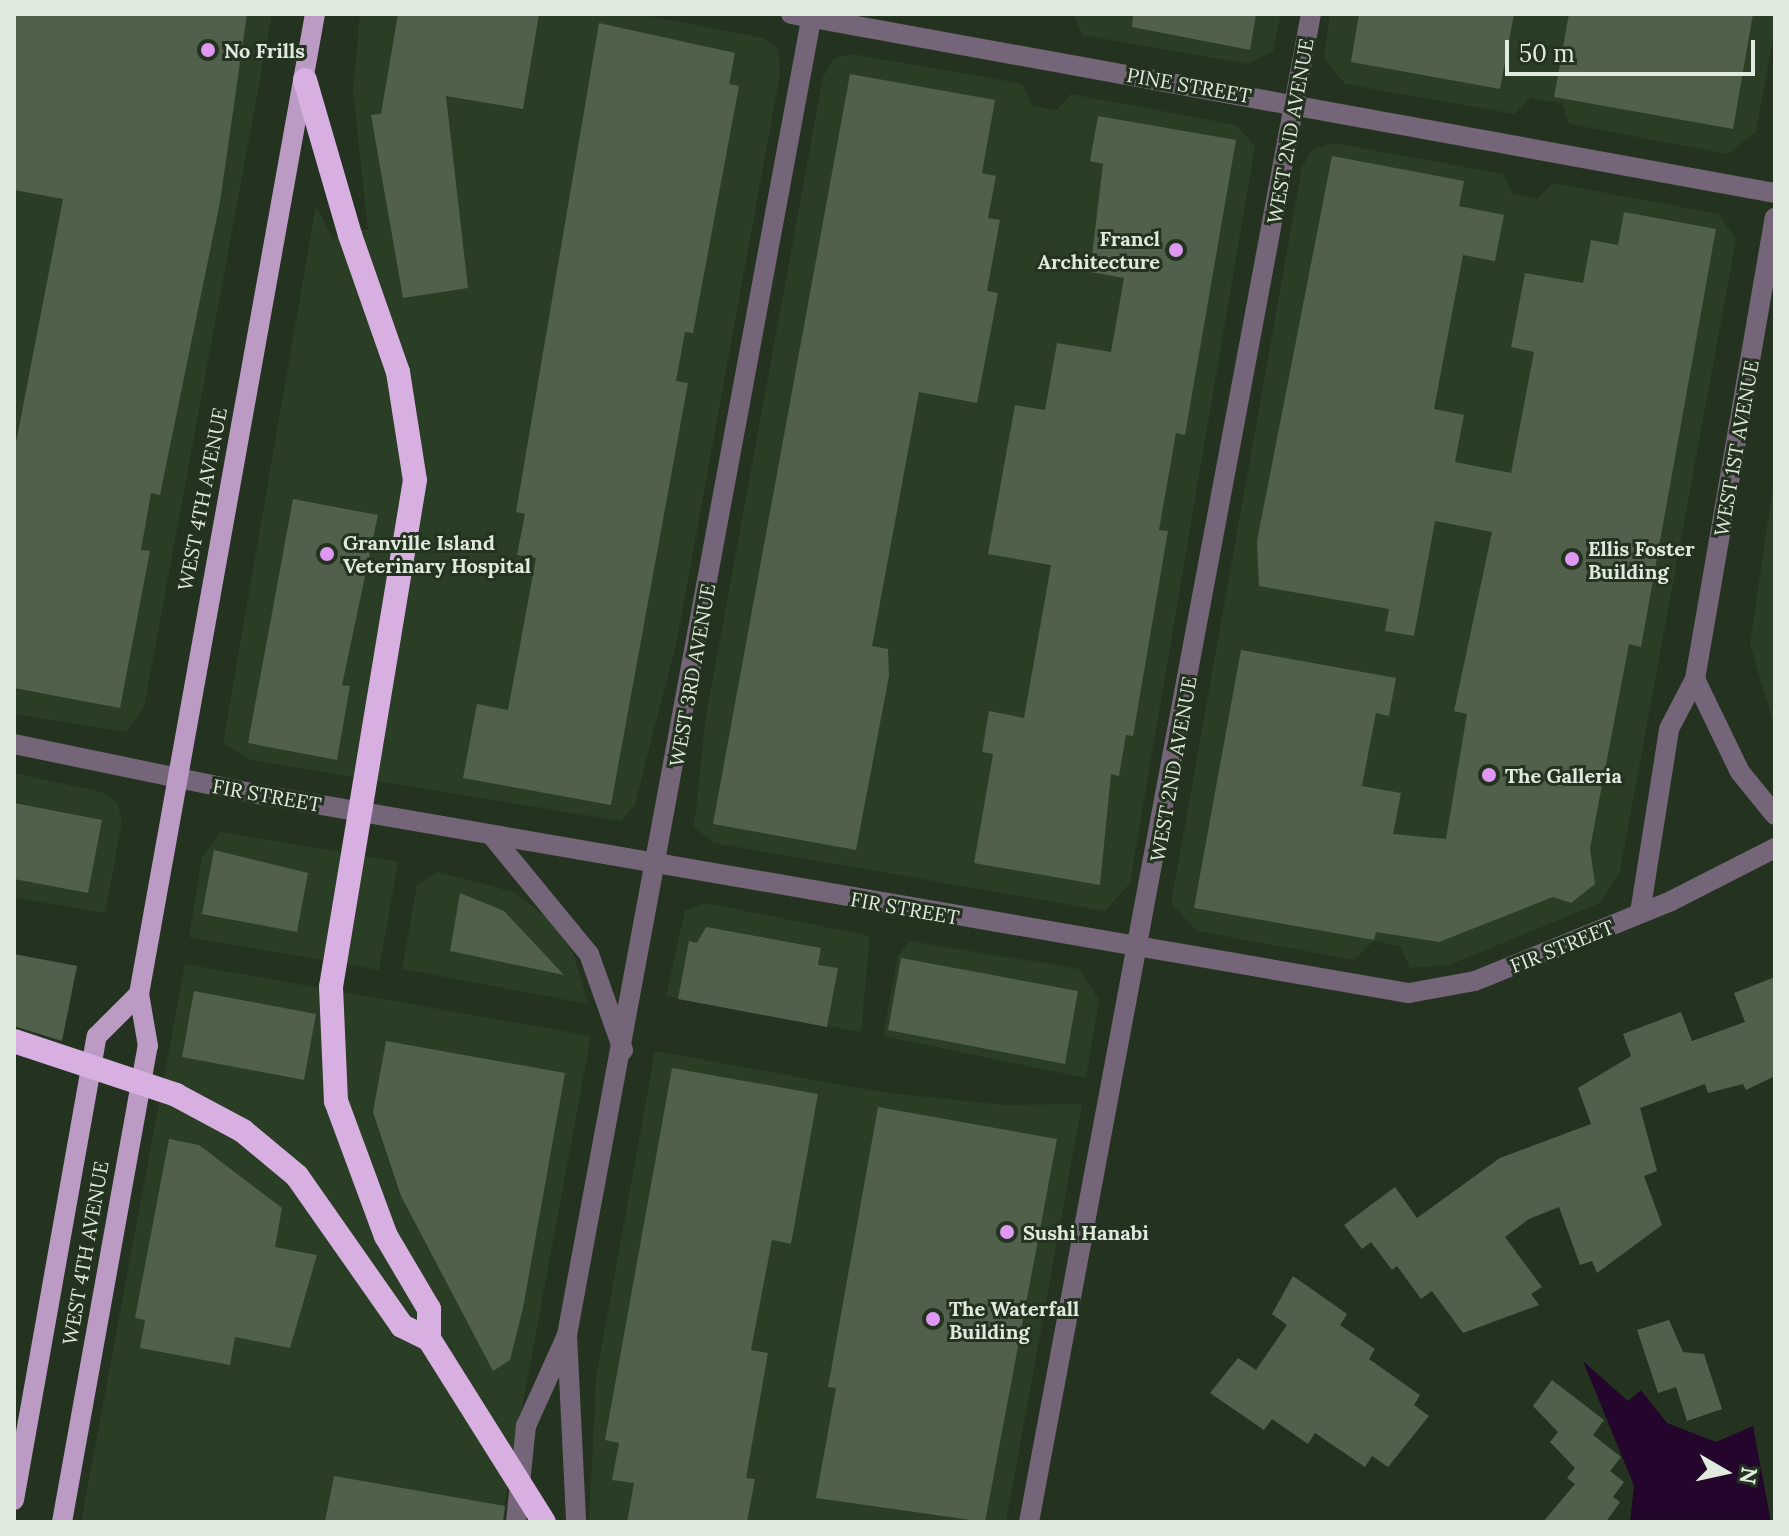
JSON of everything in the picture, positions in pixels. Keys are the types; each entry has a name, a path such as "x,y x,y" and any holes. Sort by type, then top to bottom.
{"highway":[{"path":"305,80 350,235 404,398 415,480 410,544 344,896 330,1041 349,1150 386,1236 429,1309 429,1339"},
{"path":"14,1041 176,1095 243,1131 297,1176 402,1326 429,1339 544,1522"}],"main road":[{"name":"WEST 4TH AVENUE","path":"62,1522 148,1046 139,994 315,14"},
{"name":"WEST 4TH AVENUE","path":"14,1500 97,1036 139,994"}],"street":[{"name":"WEST 2ND AVENUE","path":"1029,1522 1140,948 1311,14"},
{"name":"PINE STREET","path":"805,15 1775,193"},
{"name":"WEST 3RD AVENUE","path":"516,1522 526,1426 567,1335 623,1050 805,15"},
{"name":"WEST 1ST AVENUE","path":"1640,913 1669,729 1695,679 1775,218"},
{"path":"1695,679 1740,772 1775,815"},
{"name":"FIR STREET","path":"14,744 176,778 492,836 1409,993 1475,981 1640,913 1775,848"},
{"path":"492,836 589,954 623,1050"},
{"name":"WEST 3RD AVENUE","path":"567,1335 576,1522"}],"shaded area":[{"path":"14,14 272,14 144,708 126,732 14,714"},
{"path":"360,14 639,14 763,38 778,48 780,74 677,640 635,805 621,821 251,760 223,743 316,205 333,240 368,229 353,92"},
{"path":"1074,14 1281,14 1273,51 1247,64 1082,35"},
{"path":"1330,14 1775,14 1775,28 1756,132 1728,154 1569,124 1562,103 1531,98 1514,114 1345,84 1324,58"},
{"path":"852,54 1023,84 1031,105 1056,111 1071,94 1236,125 1255,146 1130,883 1105,911 714,843 694,827 706,716 823,77 834,58"},
{"path":"1333,143 1504,174 1512,194 1537,199 1553,183 1719,214 1736,240 1620,871 1600,903 1449,965 1410,968 1400,946 1374,941 1354,960 1197,931 1171,904 1302,167 1312,150"},
{"path":"1775,472 1775,729 1750,644"},
{"path":"14,773 102,792 118,804 122,822 105,913 14,897"},
{"path":"221,832 398,862 379,970 189,937 202,857"},
{"path":"437,872 514,892 550,920 573,953 588,1004 402,969 417,885"},
{"path":"706,903 870,936 861,1032 666,996 685,910"},
{"path":"910,941 1079,969 1099,1000 1086,1078 883,1036 898,956"},
{"path":"185,964 591,1036 501,1522 81,1522"},
{"path":"655,1051 880,1092 1005,1105 1082,1104 1006,1522 589,1522 596,1378"},
{"path":"1583,1361 1628,1401 1641,1390 1667,1423 1716,1442 1753,1426 1771,1522 1630,1522 1634,1486"}],"building":[{"path":"14,14 247,14 220,202 160,495 151,493 141,550 150,551 120,708 14,688 14,453 63,199 14,190"},
{"path":"398,14 539,14 523,109 446,96 468,288 403,298 371,115 381,114"},
{"path":"1133,14 1256,14 1250,50 1132,27"},
{"path":"1359,14 1514,14 1500,89 1351,62"},
{"path":"1569,14 1753,14 1733,129 1554,97"},
{"path":"599,23 735,53 729,84 739,86 693,333 685,332 676,381 688,383 611,805 463,778 477,704 508,710 536,558 517,555 525,514 516,512"},
{"path":"850,74 995,100 982,173 996,176 988,218 1000,220 987,291 998,293 977,403 919,392 872,646 888,649 889,676 856,850 713,824"},
{"path":"1098,116 1236,140 1185,435 1176,433 1159,530 1168,531 1133,736 1126,735 1119,776 1111,774 1100,885 974,863 993,754 982,752 989,711 1024,718 1051,565 988,554 1015,405 1045,410 1057,343 1111,352 1124,278 1090,272 1103,164 1090,161"},
{"path":"1332,156 1464,181 1459,206 1504,215 1495,261 1463,255 1434,409 1464,415 1455,462 1511,473 1534,352 1511,347 1525,273 1583,283 1591,240 1618,245 1624,212 1716,229 1641,647 1629,644 1590,848 1595,884 1571,903 1553,897 1439,942 1376,932 1374,940 1194,908 1241,650 1396,678 1389,716 1376,713 1362,786 1401,793 1393,834 1446,839 1467,714 1454,711 1492,532 1435,521 1414,636 1385,631 1389,609 1259,586 1257,541"},
{"path":"293,499 378,515 342,685 350,686 337,760 248,743"},
{"path":"14,803 102,820 88,893 14,879"},
{"path":"214,850 308,873 297,932 202,914"},
{"path":"460,893 504,911 564,975 450,951"},
{"path":"706,927 821,948 818,965 838,968 827,1027 678,999 689,941 697,943"},
{"path":"14,954 77,966 62,1041 14,1026"},
{"path":"901,958 1078,991 1065,1064 888,1030"},
{"path":"1775,977 1775,1076 1746,1090 1743,1084 1708,1093 1705,1084 1640,1108 1657,1171 1644,1176 1662,1225 1597,1273 1592,1261 1580,1265 1559,1207 1529,1219 1505,1237 1542,1287 1531,1294 1539,1305 1463,1333 1432,1291 1421,1299 1397,1266 1392,1270 1371,1242 1362,1249 1344,1225 1395,1187 1417,1218 1500,1158 1591,1124 1578,1088 1631,1056 1623,1034 1681,1012 1692,1041 1745,1022 1734,993"},
{"path":"194,991 316,1014 304,1080 182,1057"},
{"path":"386,1041 565,1073 523,1308 510,1360 493,1371 401,1196 373,1112"},
{"path":"672,1068 818,1094 791,1244 772,1240 751,1350 768,1353 746,1478 755,1479 747,1522 627,1522 634,1483 612,1480 619,1443 605,1440"},
{"name":"The Waterfall Building","path":"878,1107 1057,1139 985,1522 816,1498 836,1388 828,1387"},
{"path":"169,1139 199,1145 282,1208 275,1247 317,1255 290,1348 235,1337 230,1365 140,1348 145,1320 135,1318"},
{"path":"1293,1276 1347,1314 1340,1325 1375,1349 1369,1359 1420,1395 1414,1405 1429,1416 1388,1467 1372,1456 1365,1467 1315,1433 1308,1444 1272,1419 1264,1430 1210,1393 1238,1358 1256,1370 1287,1325 1272,1314"},
{"path":"1669,1320 1683,1352 1704,1354 1722,1409 1687,1421 1676,1387 1658,1393 1637,1330"},
{"path":"1552,1380 1604,1420 1593,1435 1621,1457 1610,1471 1624,1482 1613,1497 1620,1502 1606,1522 1543,1522 1575,1484 1567,1478 1575,1468 1550,1442 1558,1432 1533,1406"},
{"path":"334,1476 505,1506 503,1522 325,1522"}],"place":[{"name":"No Frills","path":"208,50"},
{"name":"Francl Architecture","path":"1176,250"},
{"name":"Granville Island Veterinary Hospital","path":"327,554"},
{"name":"Ellis Foster Building","path":"1572,559"},
{"name":"The Galleria","path":"1489,775"},
{"name":"Sushi Hanabi","path":"1007,1232"},
{"name":"The Waterfall Building","path":"933,1319"}]}
